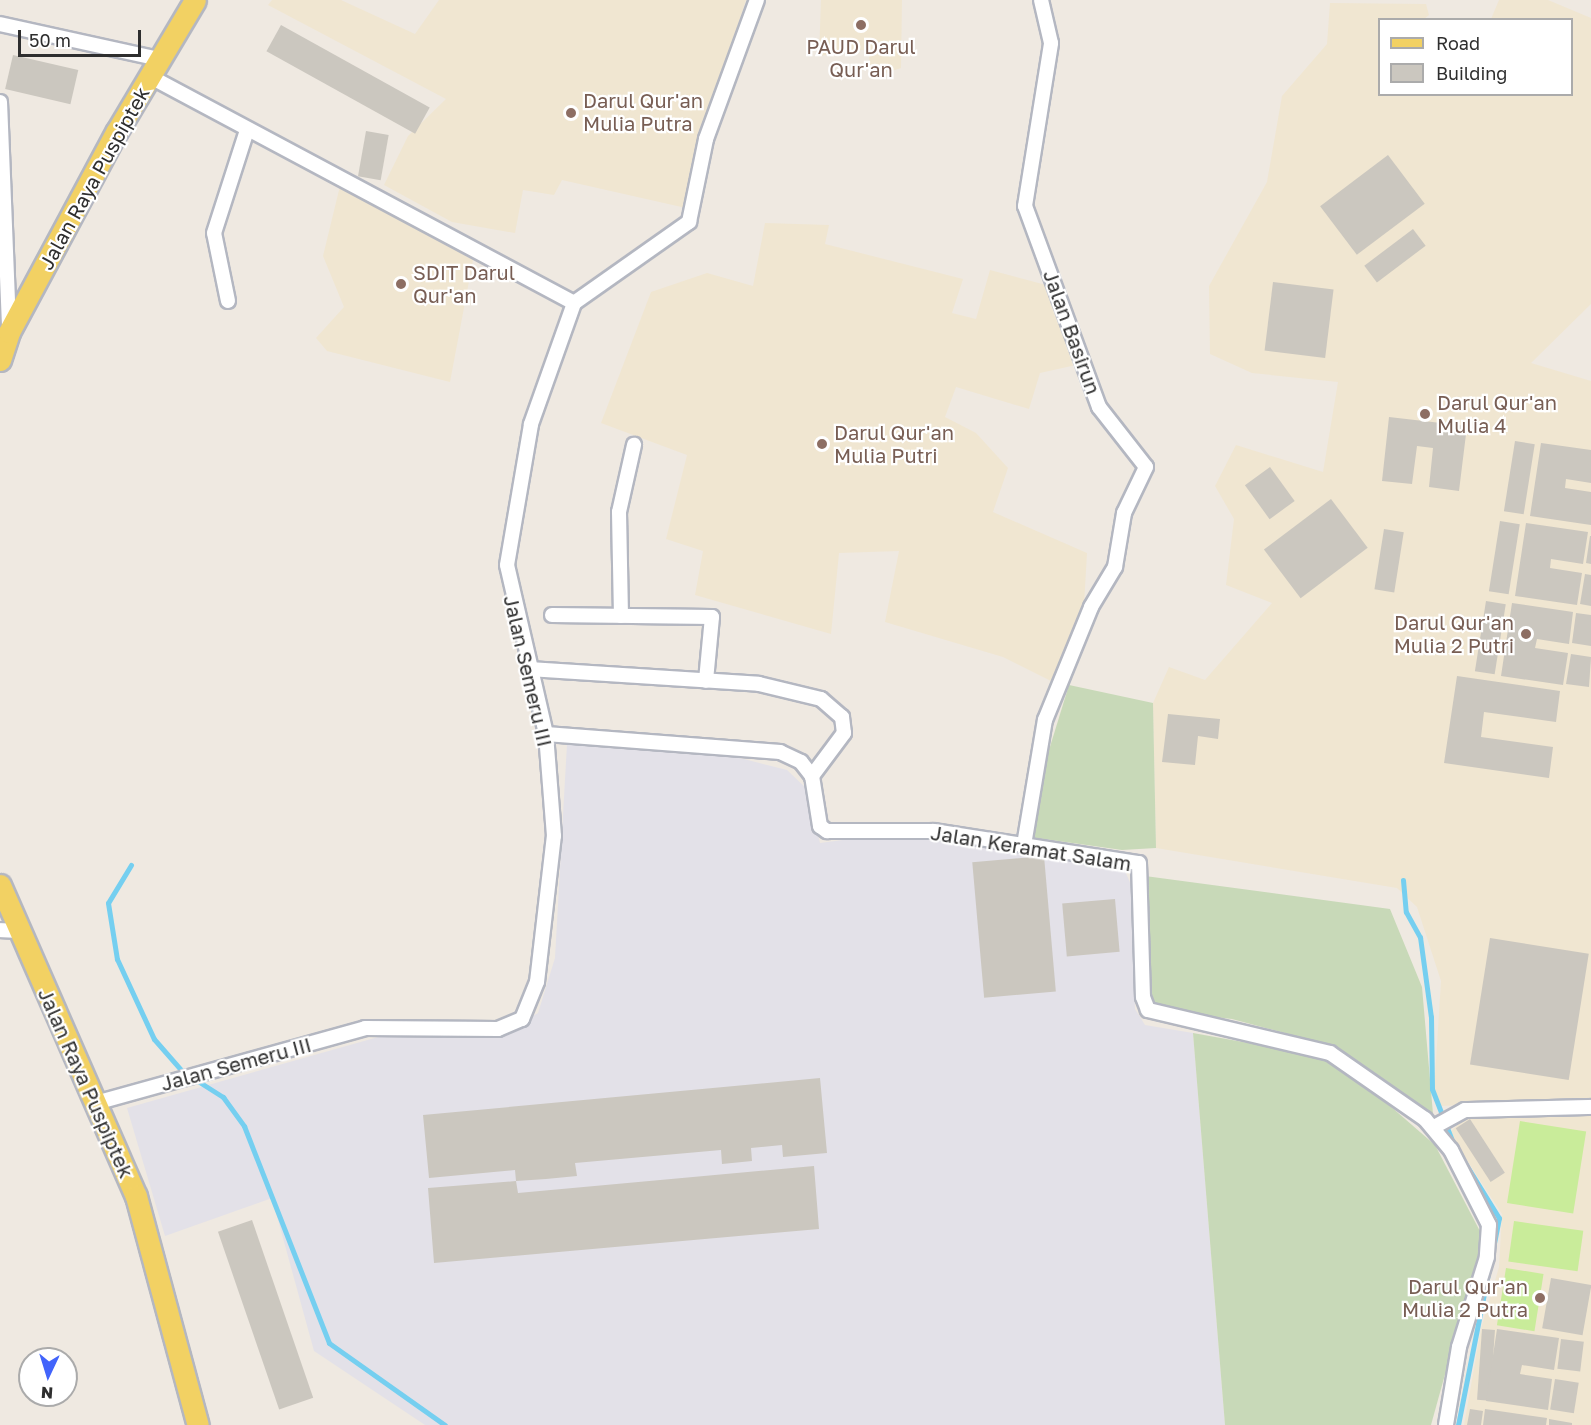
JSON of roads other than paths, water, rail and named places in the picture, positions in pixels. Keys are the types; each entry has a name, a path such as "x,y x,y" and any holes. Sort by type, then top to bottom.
{"main road":[{"name":"Jalan Raya Puspiptek","path":"0,360 9,332 154,67 195,0"},
{"name":"Jalan Raya Puspiptek","path":"0,885 8,931 99,1102 136,1196 198,1425"}],"street":[{"path":"0,24 154,67 248,130 574,303 689,222 706,139 757,0"},
{"name":"Jalan Basirun","path":"1024,845 1045,720 1091,607 1115,567 1124,513 1146,467 1099,407 1025,206 1051,43 1041,0"},
{"path":"0,102 9,332"},
{"path":"228,301 214,233 248,130"},
{"name":"Jalan Semeru III","path":"99,1102 366,1028 498,1029 522,1019 537,982 553,862 546,734 508,586 507,545 531,424 574,303"},
{"path":"621,616 619,512 634,445"},
{"path":"552,615 712,617 706,681"},
{"path":"529,669 706,681 799,692 833,705 844,733 812,776 801,762 765,750 546,734"},
{"name":"Jalan Keramat Salam","path":"812,776 820,826 827,831 907,829 1139,863 1143,998 1148,1010 1330,1053 1440,1123"},
{"path":"1446,1425 1459,1347 1487,1257 1489,1225 1440,1123 1465,1110 1591,1107"}],"waterway":[{"path":"131,865 108,903 117,959 154,1039 182,1071 223,1097 244,1126 329,1343 445,1425"},
{"path":"1403,880 1406,912 1420,937 1431,1017 1432,1089 1453,1143"},
{"path":"1458,1425 1499,1218 1462,1158"}],"place":[{"name":"PAUD Darul Qur'an","path":"861,25"},
{"name":"Darul Qur'an Mulia Putra","path":"571,113"},
{"name":"SDIT Darul Qur'an","path":"401,284"},
{"name":"Darul Qur'an Mulia 4","path":"1425,414"},
{"name":"Darul Qur'an Mulia Putri","path":"822,444"},
{"name":"Darul Qur'an Mulia 2 Putri","path":"1526,634"},
{"name":"Darul Qur'an Mulia 2 Putra","path":"1540,1298"}]}
